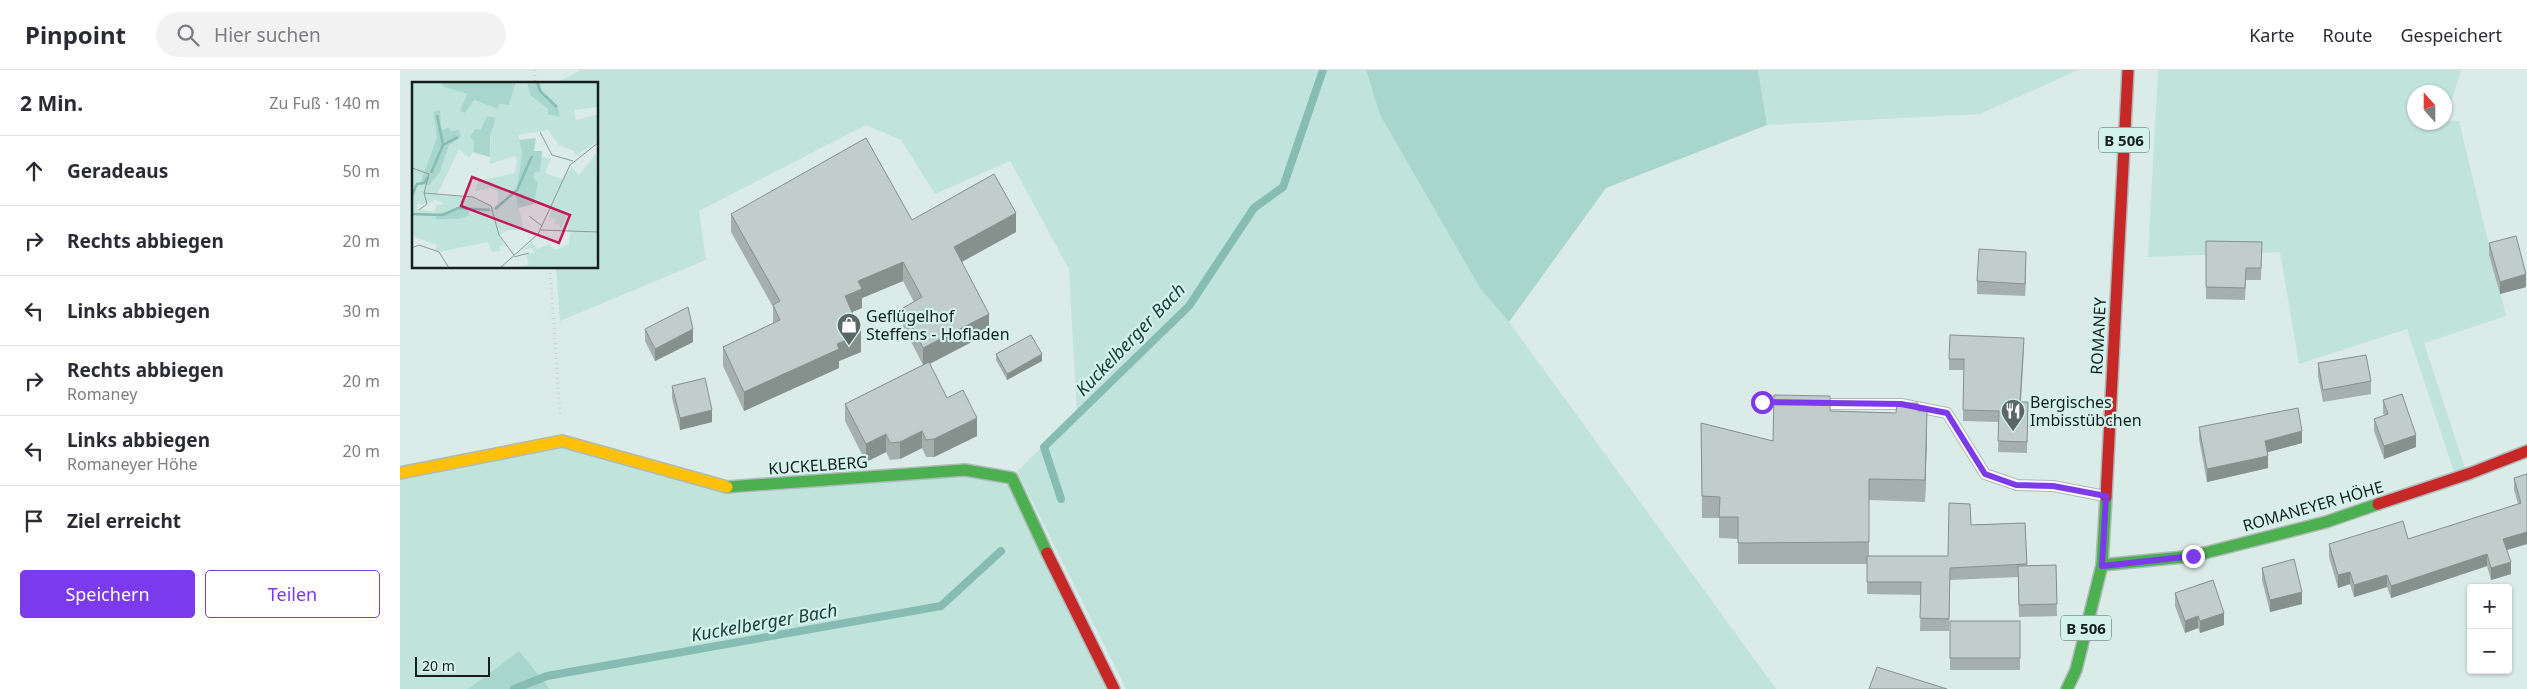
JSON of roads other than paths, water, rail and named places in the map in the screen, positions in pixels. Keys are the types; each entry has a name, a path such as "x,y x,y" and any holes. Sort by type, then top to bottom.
{"street":[{"name":"ROMANEY","path":"2067,689 2076,670 2102,566 2128,70"},
{"name":"KUCKELBERG","path":"400,473 562,441 732,488 965,470 1012,478 1061,584 1114,689"},
{"name":"ROMANEYER HÖHE","path":"2102,566 2193,556 2326,522 2471,474 2527,452"}],"lane":[{"path":"1762,402 1901,404 1947,413 1985,474 2016,485 2053,486 2106,496"}],"waterway":[{"name":"Kuckelberger Bach","path":"1061,499 1044,447 1189,306 1254,208 1283,187 1323,70"},
{"name":"Kuckelberger Bach","path":"514,689 547,676 941,606 1001,551"}],"place":[{"name":"Geflügelhof Steffens - Hofladen","path":"849,346"},
{"name":"Bergisches Imbisstübchen","path":"2013,432"}]}
